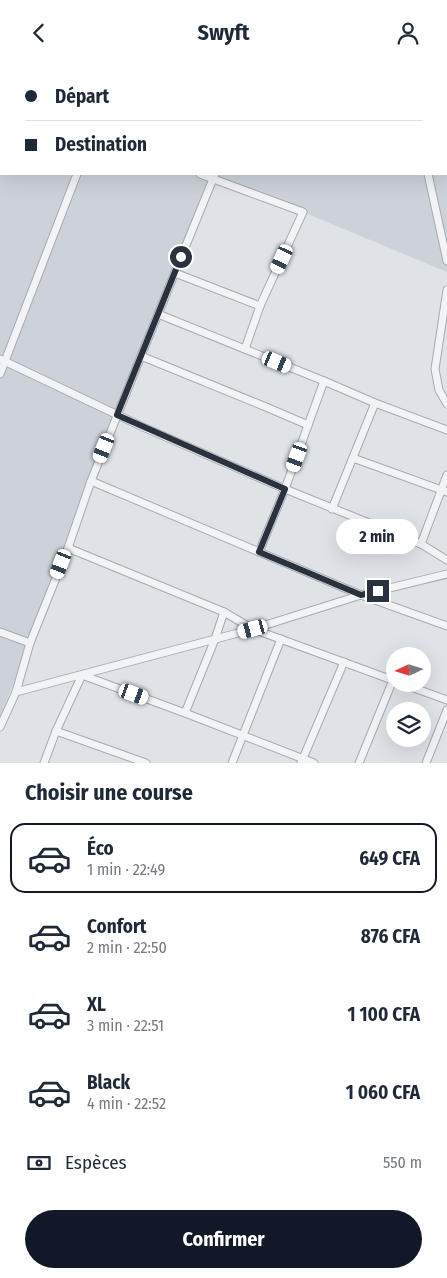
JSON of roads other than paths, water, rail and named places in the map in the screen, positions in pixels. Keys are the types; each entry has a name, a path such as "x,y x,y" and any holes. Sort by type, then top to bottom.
{"street":[{"path":"0,374 3,360 77,175"},
{"path":"428,175 447,261"},
{"path":"0,727 16,692 30,643 68,548 91,481 214,176 303,213 260,306 245,349"},
{"path":"175,273 260,306"},
{"path":"447,290 435,369 439,390 447,404"},
{"path":"158,314 375,403 447,430"},
{"path":"140,356 308,425"},
{"path":"3,360 117,415 285,489 421,545 447,560"},
{"path":"259,552 285,489 324,381"},
{"path":"332,509 375,403"},
{"path":"353,459 444,491"},
{"path":"421,545 444,491 447,475"},
{"path":"91,481 361,595 447,626"},
{"path":"68,548 224,612 253,629 386,677"},
{"path":"16,692 253,629 361,595 447,574"},
{"path":"185,713 224,612"},
{"path":"0,632 30,643"},
{"path":"232,763 281,639"},
{"path":"302,761 344,662"},
{"path":"82,675 243,735 302,761 314,763"},
{"path":"44,763 56,731 82,675"},
{"path":"359,763 389,693"},
{"path":"428,693 447,700"},
{"path":"426,763 447,709"},
{"path":"56,731 146,763"}]}
